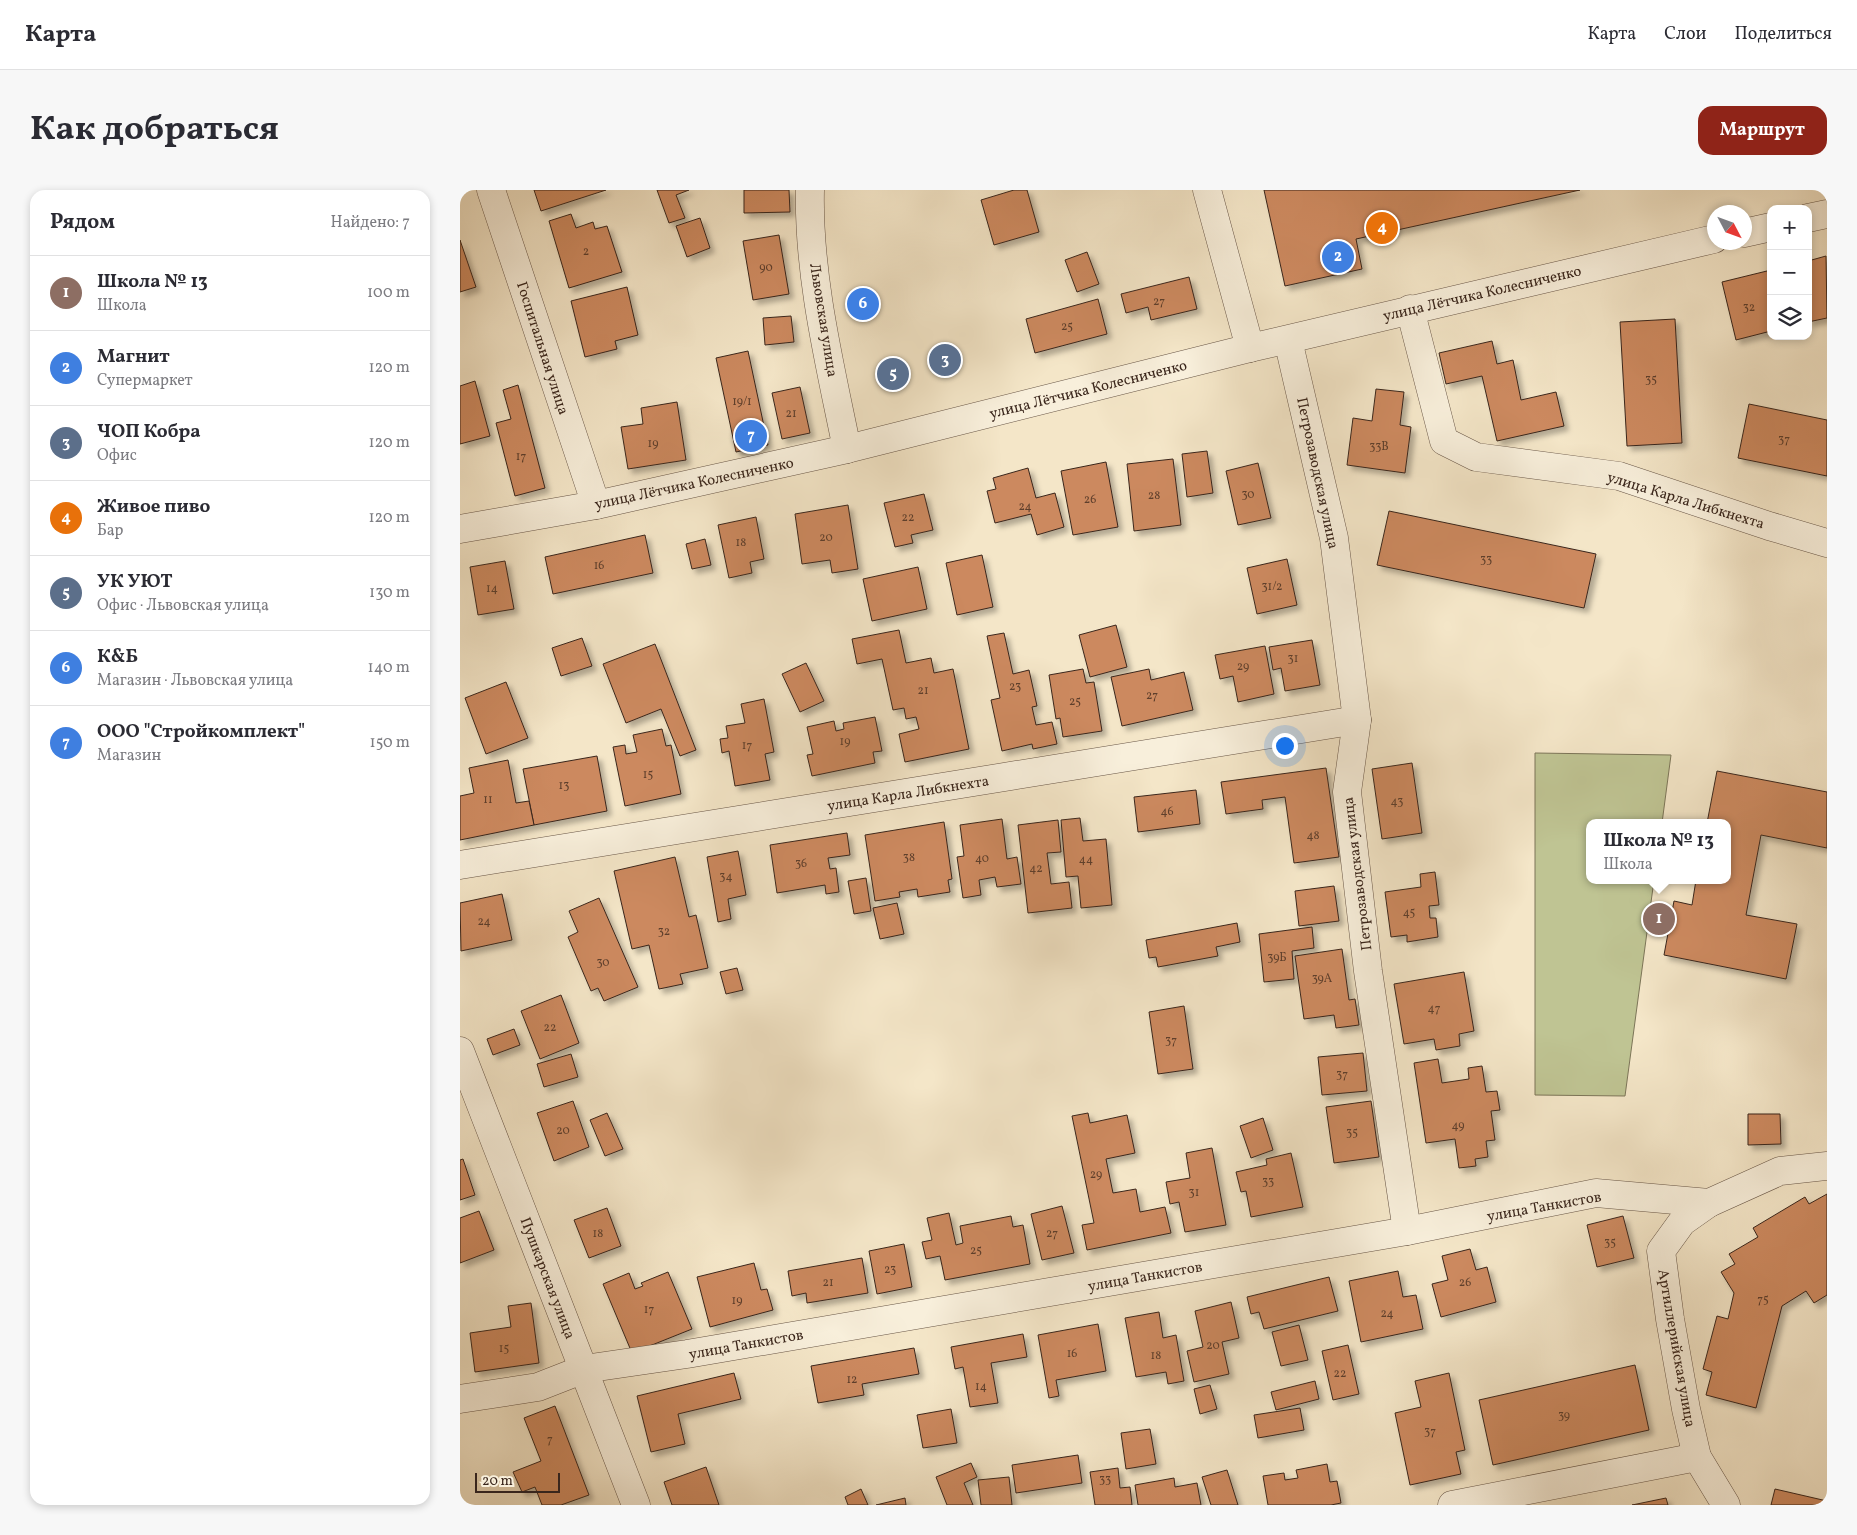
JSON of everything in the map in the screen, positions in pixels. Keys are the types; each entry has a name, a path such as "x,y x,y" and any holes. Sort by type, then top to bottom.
{"street":[{"name":"Госпитальная улица","path":"491,190 596,505"},
{"name":"Львовская улица","path":"810,190 810,226 825,338 847,450"},
{"path":"1207,190 1250,348"},
{"path":"1812,217 1827,214"},
{"path":"1752,230 1767,227"},
{"name":"улица Лётчика Колесниченко","path":"460,529 596,505 847,450 1410,309 1707,242"},
{"name":"улица Карла Либкнехта","path":"1410,309 1444,441 1476,457 1619,476 1827,544"},
{"name":"Петрозаводская улица","path":"1288,340 1334,538 1356,720 1346,792 1368,971 1408,1231"},
{"name":"улица Карла Либкнехта","path":"460,865 1356,720"},
{"name":"Пушкарская улица","path":"460,1051 636,1505"},
{"name":"улица Танкистов","path":"460,1399 538,1387 584,1370 1408,1231 1596,1194 1709,1204 1780,1171 1827,1166"},
{"name":"Артиллерийская улица","path":"1709,1204 1682,1222 1661,1251 1670,1319 1686,1409 1697,1457 1726,1505"},
{"path":"1452,1505 1697,1457"}],"green space":[{"path":"1535,753 1671,755 1663,819 1586,819 1586,884 1653,884 1625,1096 1535,1095"}],"building":[{"path":"534,190 606,190 541,211"},
{"path":"657,190 689,190 676,195 685,218 669,223"},
{"path":"744,190 789,190 790,212 744,213"},
{"path":"1014,190 1027,190 1039,232 994,245 981,200"},
{"path":"1264,190 1580,190 1356,239 1362,269 1285,286"},
{"path":"571,214 576,228 593,222 595,229 607,226 622,272 569,288 549,221"},
{"path":"700,218 710,248 687,257 676,226"},
{"path":"779,235 789,294 753,300 743,241"},
{"path":"460,240 476,287 460,292"},
{"path":"1087,252 1099,284 1077,292 1065,260"},
{"path":"1826,256 1827,318 1812,321 1812,295 1812,260"},
{"path":"1767,271 1767,332 1736,340 1722,282"},
{"path":"1189,277 1197,309 1151,320 1148,307 1126,313 1121,294"},
{"path":"627,287 638,335 615,341 617,349 585,357 571,301"},
{"path":"1098,299 1107,334 1035,353 1026,319"},
{"path":"791,316 794,342 765,345 763,318"},
{"path":"1675,319 1682,443 1627,446 1620,322"},
{"path":"1492,341 1497,364 1513,360 1521,400 1556,392 1564,426 1497,441 1482,376 1446,384 1439,353"},
{"path":"748,351 768,445 736,452 716,358"},
{"path":"475,381 490,436 460,444 460,386"},
{"path":"518,385 545,488 515,496 496,423 511,419 503,390"},
{"path":"800,387 810,433 782,439 772,393"},
{"path":"1376,389 1404,392 1400,425 1411,427 1405,473 1347,465 1353,418 1372,421"},
{"path":"677,402 686,460 628,469 621,427 643,424 641,408"},
{"path":"1749,404 1827,420 1827,476 1738,458"},
{"path":"1207,451 1213,493 1187,497 1182,454"},
{"path":"1173,459 1181,525 1134,531 1127,464"},
{"path":"1106,462 1118,527 1073,535 1061,471"},
{"path":"1258,463 1271,518 1238,525 1226,471"},
{"path":"1028,468 1036,498 1055,493 1064,527 1037,535 1031,514 995,523 987,491 996,489 993,478"},
{"path":"924,494 933,530 911,535 913,543 895,547 884,503"},
{"path":"848,505 858,569 832,573 830,560 802,564 795,514"},
{"path":"1389,511 1596,554 1584,608 1377,565"},
{"path":"756,517 764,559 750,562 752,573 729,578 718,525"},
{"path":"645,535 653,573 553,594 545,557"},
{"path":"705,539 711,565 692,569 686,544"},
{"path":"982,555 993,607 957,615 946,563"},
{"path":"1287,559 1297,605 1257,614 1247,568"},
{"path":"505,561 514,609 478,615 470,567"},
{"path":"918,567 927,609 872,621 863,579"},
{"path":"1116,625 1127,667 1090,677 1079,635"},
{"path":"899,630 906,663 931,658 934,673 953,669 969,749 905,762 899,734 919,729 916,717 906,719 904,708 893,710 882,659 857,664 852,639"},
{"path":"1004,633 1013,674 1029,670 1037,706 1032,707 1036,725 1052,722 1057,744 1033,749 1032,744 1002,751 991,700 1000,698 987,636"},
{"path":"582,638 592,666 561,676 552,648"},
{"path":"1312,640 1320,685 1285,691 1281,668 1273,670 1269,647"},
{"path":"655,644 696,750 680,756 661,709 626,723 603,664"},
{"path":"1265,646 1274,694 1238,702 1233,676 1220,679 1215,655"},
{"path":"806,663 824,701 800,712 782,674"},
{"path":"1083,669 1086,683 1094,682 1102,731 1063,737 1060,718 1056,719 1049,675"},
{"path":"1149,669 1151,680 1184,672 1193,710 1122,726 1111,677"},
{"path":"506,682 528,738 486,754 465,698"},
{"path":"764,699 774,752 765,754 770,780 735,786 729,751 722,753 720,739 728,738 726,726 745,723 741,704"},
{"path":"875,717 882,751 873,752 875,763 812,776 807,755 813,754 807,727 834,721 836,731 844,729 843,723"},
{"path":"662,729 666,746 671,745 681,794 625,806 613,747 625,745 626,754 637,752 633,735"},
{"path":"597,756 607,811 534,825 523,769"},
{"path":"508,760 516,803 529,801 534,825 460,840 460,796 474,793 469,768"},
{"path":"1412,763 1422,833 1382,839 1372,769"},
{"path":"1326,768 1339,857 1294,863 1285,797 1262,800 1263,809 1226,814 1221,782"},
{"path":"1717,771 1827,792 1827,848 1761,835 1746,915 1797,924 1786,979 1664,955 1674,901 1692,905 1695,884 1731,884 1731,819 1708,819"},
{"path":"1196,790 1200,824 1138,832 1134,797"},
{"path":"1080,818 1083,841 1106,839 1112,905 1081,908 1078,876 1066,877 1061,820"},
{"path":"1002,819 1007,859 1017,857 1021,884 997,887 995,877 979,880 981,895 963,898 957,857 964,856 960,825"},
{"path":"1058,820 1061,852 1047,853 1051,884 1069,882 1072,908 1028,913 1018,825"},
{"path":"944,822 952,879 948,880 950,892 918,897 917,889 899,892 900,897 875,901 865,835"},
{"path":"847,833 850,855 828,858 830,869 836,868 839,892 826,894 825,885 777,893 770,845"},
{"path":"738,851 746,895 728,899 731,919 718,922 707,857"},
{"path":"675,857 689,917 696,915 708,968 680,974 683,984 659,989 649,945 632,949 614,871"},
{"path":"1435,872 1439,905 1429,906 1430,918 1436,918 1438,937 1407,942 1407,935 1391,937 1385,892 1421,887 1420,874"},
{"path":"866,878 871,911 854,914 848,881"},
{"path":"1334,886 1339,921 1299,926 1295,891"},
{"path":"502,894 512,940 461,951 460,903"},
{"path":"599,898 638,987 604,1001 598,988 591,991 568,937 578,932 569,911"},
{"path":"897,903 904,934 880,939 873,908"},
{"path":"1237,923 1240,942 1216,947 1218,956 1158,967 1156,957 1149,958 1146,940"},
{"path":"1312,927 1314,948 1292,951 1294,979 1264,982 1259,934"},
{"path":"1342,949 1349,1000 1355,999 1359,1025 1336,1028 1334,1015 1304,1019 1295,956"},
{"path":"737,968 743,990 726,994 720,972"},
{"path":"1464,972 1474,1031 1459,1034 1460,1046 1436,1050 1434,1039 1404,1044 1394,984"},
{"path":"561,995 579,1043 540,1059 521,1011"},
{"path":"1184,1006 1193,1069 1158,1074 1149,1012"},
{"path":"514,1029 520,1045 493,1055 487,1039"},
{"path":"1363,1053 1367,1091 1322,1095 1318,1057"},
{"path":"571,1054 578,1077 544,1087 537,1064"},
{"path":"1438,1059 1442,1083 1469,1079 1468,1068 1482,1066 1486,1092 1497,1091 1500,1110 1491,1111 1495,1140 1486,1141 1488,1157 1475,1159 1476,1166 1459,1168 1455,1139 1426,1143 1414,1063"},
{"path":"573,1101 589,1147 554,1161 537,1113"},
{"path":"1371,1101 1379,1157 1334,1163 1326,1107"},
{"path":"607,1113 623,1149 605,1156 590,1120"},
{"path":"1088,1113 1090,1123 1127,1115 1135,1153 1106,1159 1113,1193 1136,1189 1140,1212 1165,1207 1171,1233 1087,1250 1082,1225 1094,1223 1072,1116"},
{"path":"1748,1114 1780,1114 1781,1144 1748,1145"},
{"path":"1263,1118 1273,1150 1251,1158 1240,1126"},
{"path":"1212,1148 1226,1225 1185,1232 1179,1202 1170,1204 1166,1182 1190,1178 1186,1153"},
{"path":"1291,1153 1303,1207 1251,1217 1246,1191 1241,1192 1236,1172 1267,1165 1266,1159"},
{"path":"463,1159 475,1195 460,1200 460,1160"},
{"path":"1827,1194 1827,1295 1814,1303 1806,1291 1782,1306 1756,1408 1706,1395 1712,1372 1703,1369 1717,1316 1728,1319 1734,1293 1721,1272 1735,1264 1729,1254 1758,1237 1753,1228 1805,1197 1809,1204"},
{"path":"1062,1206 1074,1253 1042,1260 1031,1214"},
{"path":"607,1208 621,1246 589,1258 574,1220"},
{"path":"479,1211 494,1250 460,1263 460,1218"},
{"path":"949,1213 956,1245 963,1243 960,1226 1011,1216 1013,1227 1023,1225 1030,1264 945,1280 940,1256 926,1259 922,1242 932,1240 927,1218"},
{"path":"1623,1216 1634,1258 1597,1267 1587,1225"},
{"path":"904,1244 912,1287 877,1294 869,1251"},
{"path":"1470,1249 1476,1270 1487,1267 1496,1302 1441,1317 1432,1284 1448,1280 1442,1256"},
{"path":"862,1258 868,1293 807,1303 806,1293 792,1296 788,1271"},
{"path":"754,1263 761,1290 767,1289 773,1310 710,1327 697,1277"},
{"path":"1398,1271 1403,1297 1416,1295 1423,1329 1361,1342 1349,1281"},
{"path":"668,1272 692,1329 632,1353 603,1284 629,1273 635,1289 643,1286 641,1283"},
{"path":"1329,1277 1338,1311 1264,1329 1259,1312 1251,1314 1247,1297"},
{"path":"1231,1302 1239,1338 1222,1342 1229,1374 1194,1382 1187,1351 1203,1347 1195,1311"},
{"path":"531,1303 539,1363 475,1372 470,1333 511,1327 508,1306"},
{"path":"1159,1312 1163,1338 1176,1335 1184,1381 1168,1384 1166,1372 1136,1377 1125,1318"},
{"path":"1098,1324 1106,1371 1056,1380 1059,1396 1049,1398 1038,1335"},
{"path":"1299,1325 1308,1360 1281,1366 1272,1332"},
{"path":"1023,1334 1027,1357 991,1363 998,1403 970,1407 963,1367 955,1369 951,1347"},
{"path":"1348,1345 1359,1394 1333,1400 1322,1351"},
{"path":"914,1348 919,1374 862,1384 864,1395 818,1403 811,1366"},
{"path":"1635,1365 1649,1430 1493,1465 1479,1400"},
{"path":"734,1373 741,1399 678,1414 685,1444 651,1452 637,1396"},
{"path":"1449,1373 1465,1450 1456,1452 1461,1474 1410,1485 1395,1413 1421,1407 1415,1381"},
{"path":"1315,1381 1319,1399 1276,1410 1271,1392"},
{"path":"1210,1385 1217,1409 1200,1414 1194,1389"},
{"path":"555,1406 589,1495 561,1505 542,1505 535,1487 522,1492 513,1472 541,1461 524,1418"},
{"path":"1300,1408 1304,1430 1258,1438 1254,1415"},
{"path":"951,1409 957,1443 923,1448 917,1415"},
{"path":"1150,1429 1156,1464 1126,1469 1121,1433"},
{"path":"1078,1455 1082,1483 1016,1493 1012,1465"},
{"path":"971,1463 977,1477 964,1483 973,1505 947,1505 936,1477"},
{"path":"1327,1464 1330,1482 1337,1481 1341,1503 1331,1505 1268,1505 1263,1476 1284,1473 1285,1480 1298,1478 1296,1470"},
{"path":"706,1467 719,1505 672,1505 664,1482"},
{"path":"1118,1468 1120,1488 1130,1487 1132,1505 1095,1505 1090,1472"},
{"path":"1227,1470 1238,1505 1211,1505 1202,1477"},
{"path":"1009,1477 1012,1505 981,1505 978,1480"},
{"path":"1174,1478 1175,1487 1197,1483 1201,1505 1138,1505 1135,1485"},
{"path":"861,1489 868,1505 848,1505 845,1497"},
{"path":"1775,1489 1827,1501 1827,1505 1771,1505"},
{"path":"905,1498 906,1505 876,1505"},
{"path":"1666,1498 1668,1505 1632,1505"}],"place":[{"name":"Живое пиво","path":"1382,228"},
{"name":"Магнит","path":"1338,257"},
{"name":"К&Б","path":"863,304"},
{"name":"ЧОП Кобра","path":"945,360"},
{"name":"УК УЮТ","path":"893,374"},
{"name":"ООО \"Стройкомплект\"","path":"751,436"},
{"name":"Школа № 13","path":"1659,919"}]}
